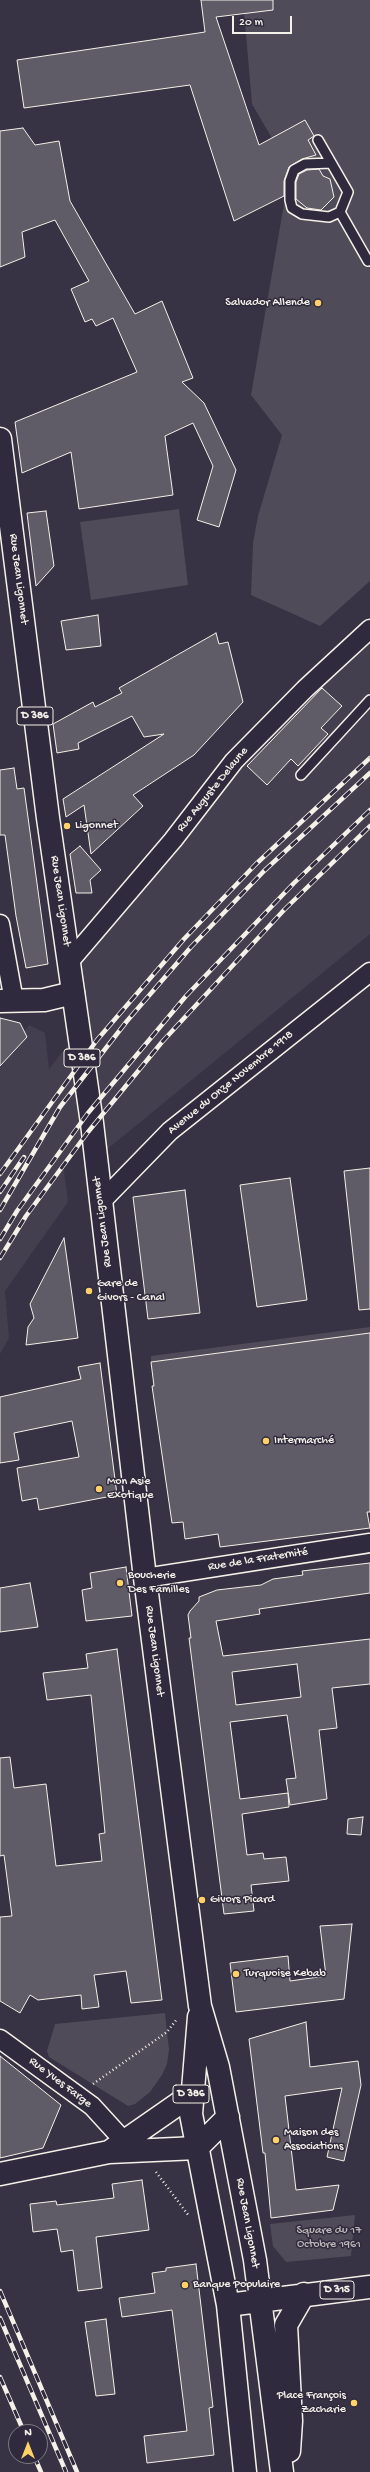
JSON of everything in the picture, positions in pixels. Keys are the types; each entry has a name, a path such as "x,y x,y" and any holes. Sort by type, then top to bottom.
{"main road":[{"name":"Rue Jean Ligonnet","path":"0,439 100,1203 145,1578 200,2006 218,2067 228,2117 260,2300 282,2472"},
{"path":"7,1001 44,1000 73,993"},
{"name":"Rue Jean Ligonnet","path":"200,2006 191,2095 192,2114 197,2148 228,2305 242,2467"},
{"path":"127,2149 191,2095"},
{"name":"D 386","path":"191,2095 228,2117"},
{"path":"0,2174 127,2149 197,2148 228,2117"},
{"name":"D 315","path":"228,2305 304,2294 370,2287"},
{"path":"287,2472 291,2421 286,2325 304,2294"}],"street":[{"name":"Rue Auguste Delaune","path":"69,962 173,840 234,762 306,689 370,630"},
{"path":"0,924 7,1001"},
{"name":"Avenue du Onze Novembre 1918","path":"100,1203 170,1131 370,972"},
{"name":"Rue de la Fraternité","path":"145,1578 370,1543"},
{"name":"Rue Yves Farge","path":"0,2039 92,2106 127,2149"}],"lane":[{"path":"318,140 348,192 340,212 329,217 302,214 292,208 290,200 290,181 294,170 304,164 331,163"},
{"path":"340,212 368,261 370,260"},
{"path":"301,775 370,700"}],"path":[{"path":"79,2098 95,2081 167,2032 188,2006 200,2006"},
{"path":"127,2149 151,2166 165,2181 191,2219"}],"shaded area":[{"path":"370,641 370,934 99,1156 96,1120 63,1163 68,1202 5,1291 9,1338 0,1354 0,1060 29,1025 45,1033 49,1069 84,1024 78,957 235,762"}],"green space":[{"name":"Salvador Allende","path":"243,0 370,0 370,581 320,626 251,595 253,543 258,516 282,435 251,395 290,169 252,104"},
{"path":"179,509 188,585 91,600 80,522"},
{"path":"370,1327 370,1333 151,1362 151,1356"},
{"path":"165,2013 169,2050 167,2064 162,2075 150,2092 135,2104 128,2106 49,2057 47,2051 55,2024"},
{"name":"Square du 17 Octobre 1961","path":"355,2215 351,2256 286,2262 273,2246 270,2224"}],"building":[{"path":"201,0 273,0 273,10 216,17 259,145 305,120 314,136 308,140 316,155 302,159 289,167 284,181 284,196 234,221 190,85 24,108 17,60 205,32"},
{"path":"23,128 35,145 59,141 70,201 135,314 162,301 193,378 182,382 204,403 236,470 219,527 197,520 213,466 193,423 165,436 173,495 79,509 71,452 22,473 15,422 137,372 113,318 96,326 92,319 85,322 71,289 89,281 55,220 22,232 25,257 0,267 0,131"},
{"path":"319,169 323,176 330,179 334,197 321,210 307,208 296,199 296,182 299,174 307,170"},
{"path":"46,511 54,566 36,586 27,513"},
{"path":"98,615 101,646 66,650 61,621"},
{"path":"216,633 219,644 228,642 243,702 194,755 133,795 143,806 91,854 84,805 66,817 63,799 164,734 144,737 132,716 78,743 79,749 57,753 53,724 93,702 95,707 122,693 119,688"},
{"path":"322,688 342,706 321,728 328,734 298,766 291,759 267,785 247,766"},
{"path":"14,768 17,789 24,788 48,964 26,968 16,916 5,835 0,835 0,770"},
{"path":"80,846 101,870 90,880 92,893 76,893 70,854"},
{"path":"0,1018 20,1023 27,1037 0,1066"},
{"path":"370,1168 370,1309 359,1310 344,1171"},
{"path":"290,1178 307,1300 257,1307 240,1185"},
{"path":"185,1190 200,1313 148,1319 133,1197"},
{"path":"64,1238 78,1338 26,1345 28,1327 34,1318 30,1304"},
{"name":"Intermarché","path":"370,1333 370,1512 367,1512 370,1528 220,1547 218,1534 185,1539 183,1522 172,1523 152,1386 154,1386 151,1362"},
{"path":"100,1363 117,1495 39,1510 37,1498 22,1501 17,1468 79,1457 72,1421 14,1433 19,1460 0,1463 0,1397 81,1379 78,1367"},
{"path":"370,1563 370,1593 259,1609 260,1614 216,1621 223,1656 370,1639 370,1684 332,1688 337,1728 319,1730 327,1799 290,1805 286,1779 296,1778 287,1715 230,1722 240,1799 288,1793 289,1807 242,1814 247,1855 263,1853 264,1859 286,1857 289,1881 251,1885 254,1911 224,1914 189,1638 191,1638 188,1615 199,1601 199,1597 217,1590 261,1585 273,1579 303,1575 302,1571","holes":["297,1664 301,1697 236,1705 232,1672"]},
{"path":"126,1567 132,1616 86,1621 82,1590 92,1588 90,1573"},
{"path":"30,1583 38,1627 0,1632 0,1588"},
{"path":"117,1649 162,2000 131,2003 126,1971 94,1975 99,2007 82,2009 81,1995 38,2000 30,1995 20,2013 0,2001 0,1917 12,1916 4,1855 0,1856 0,1758 10,1757 14,1788 46,1784 56,1866 102,1861 99,1834 105,1833 91,1695 47,1700 43,1673 88,1668 86,1654"},
{"path":"363,1817 361,1835 347,1834 348,1819"},
{"path":"352,1924 344,1999 236,2012 230,1963 288,1956 290,1981 326,1976 320,1926"},
{"name":"Maison des Associations","path":"306,2022 310,2067 358,2061 361,2085 344,2161 327,2157 342,2088 285,2096 296,2190 339,2185 333,2210 271,2218 265,2153 263,2153 249,2039"},
{"path":"0,2056 61,2105 43,2148 0,2158"},
{"path":"142,2180 149,2230 96,2237 102,2288 78,2291 73,2250 61,2252 57,2229 33,2232 30,2204 56,2201 57,2205 114,2198 112,2184"},
{"path":"196,2264 213,2407 209,2408 214,2455 147,2463 144,2436 187,2431 172,2310 122,2317 119,2298 155,2293 152,2273 166,2271 166,2268"},
{"path":"106,2319 115,2394 96,2396 85,2322"}],"railway":[{"path":"0,1174 97,1040 184,939 256,864 370,758"},
{"path":"0,1210 60,1107 127,1021 191,947 264,871 370,773"},
{"path":"0,1239 17,1211 88,1113 186,996 294,883 370,810"},
{"path":"0,1258 26,1216 88,1132 162,1042 284,910 370,826"},
{"path":"0,1192 24,1157"},
{"path":"0,2291 77,2472"},
{"path":"0,2318 66,2472"},
{"path":"0,2377 21,2424"},
{"path":"38,2464 41,2472"}],"place":[{"name":"Salvador Allende","path":"318,303"},
{"name":"Ligonnet","path":"67,826"},
{"name":"Gare de Givors - Canal","path":"89,1291"},
{"name":"Intermarché","path":"266,1441"},
{"name":"Mon Asie Exotique","path":"99,1489"},
{"name":"Boucherie Des Familles","path":"120,1583"},
{"name":"Givors Picard","path":"202,1900"},
{"name":"Turquoise Kebab","path":"236,1974"},
{"name":"Maison des Associations","path":"276,2140"},
{"name":"Banque Populaire","path":"185,2285"},
{"name":"Place François Zacharie","path":"354,2403"}]}
